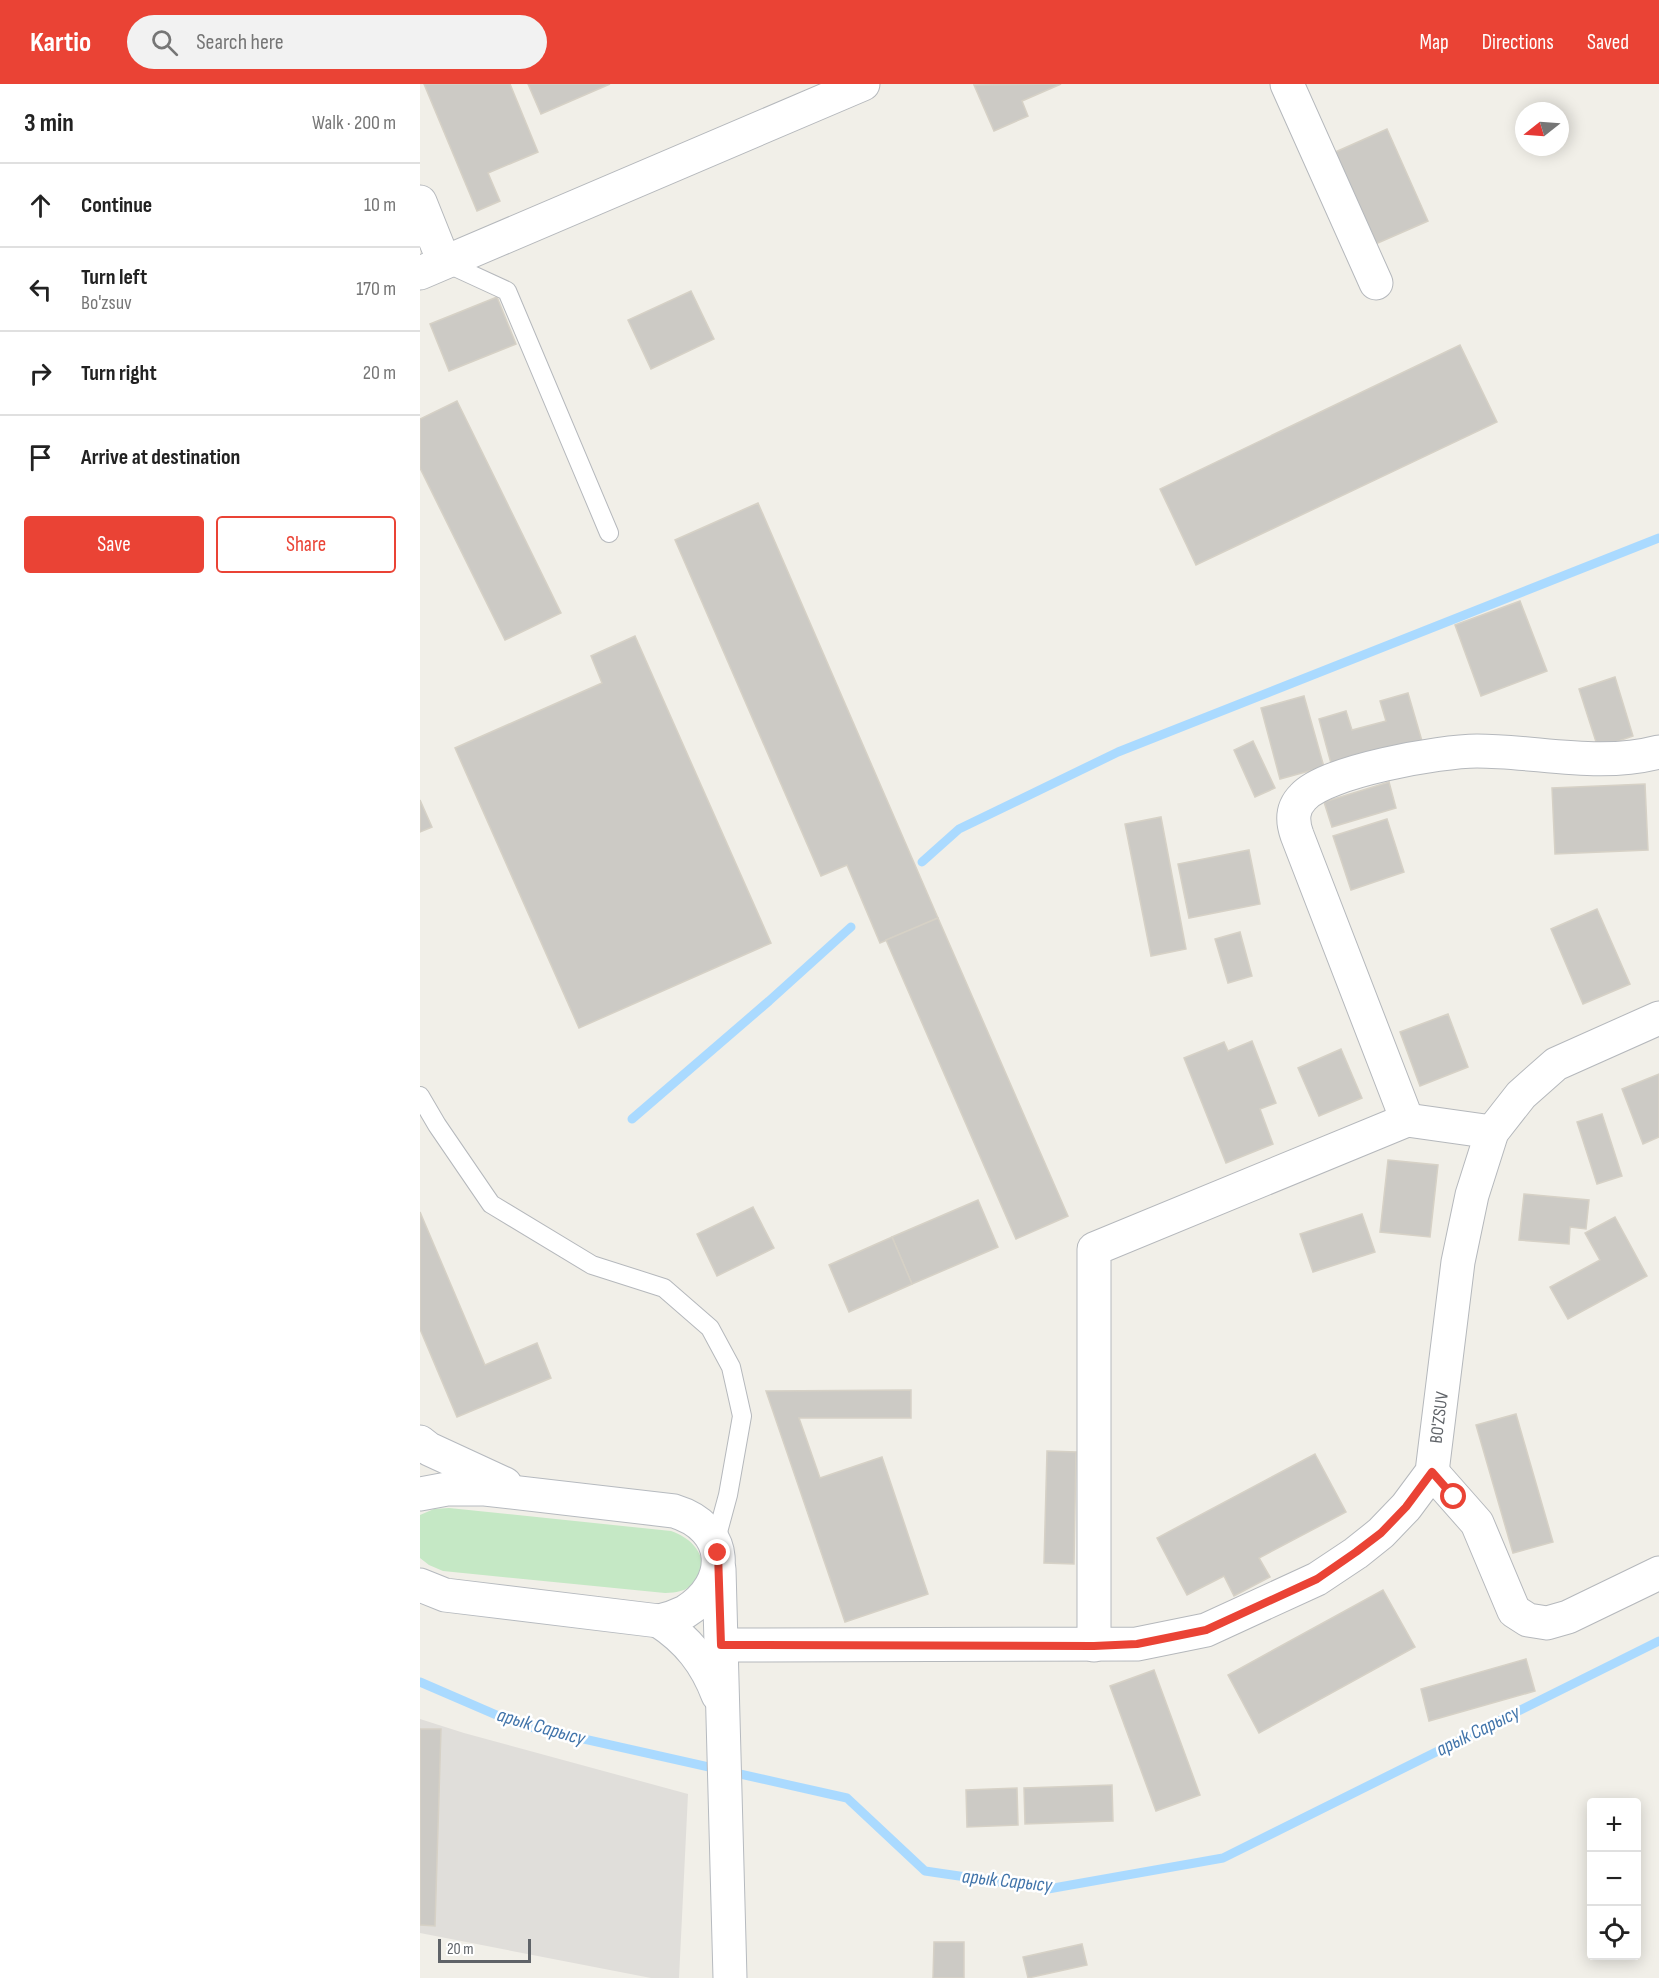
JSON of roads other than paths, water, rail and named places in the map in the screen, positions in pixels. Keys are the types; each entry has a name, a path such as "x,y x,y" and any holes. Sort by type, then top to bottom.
{"street":[{"path":"1287,84 1376,283"},
{"path":"420,202 432,268 853,86"},
{"path":"1407,1120 1297,835 1293,816 1298,803 1318,784 1420,757 1476,751 1611,759 1659,752"},
{"name":"BO'ZSUV","path":"721,1645 1094,1646 1137,1644 1206,1630 1317,1579 1381,1533 1406,1507 1432,1472 1458,1262 1472,1195 1492,1132 1521,1095 1556,1064 1659,1018"},
{"path":"1094,1646 1094,1250 1407,1120 1492,1132"},
{"path":"420,1442 429,1449 526,1493"},
{"path":"1432,1472 1477,1523 1514,1611 1528,1620 1547,1623 1568,1617 1659,1573"},
{"path":"420,1494 434,1490 472,1488 526,1493 674,1511 702,1524 717,1554 730,1978"},
{"path":"420,1585 445,1595 659,1621 679,1615 702,1598 711,1583 717,1554"},
{"path":"659,1621 682,1638 699,1658 722,1706"}],"lane":[{"path":"432,268 507,291 609,533"},
{"path":"420,1096 437,1125 492,1204 592,1265 664,1288 710,1328 731,1367 742,1416 717,1554"}],"waterway":[{"path":"922,862 959,829 1118,752 1659,538"},
{"path":"632,1119 851,927"},
{"name":"арык Сарысу","path":"420,1682 517,1724 847,1798 925,1871 1048,1889 1223,1858 1659,1641"}]}
